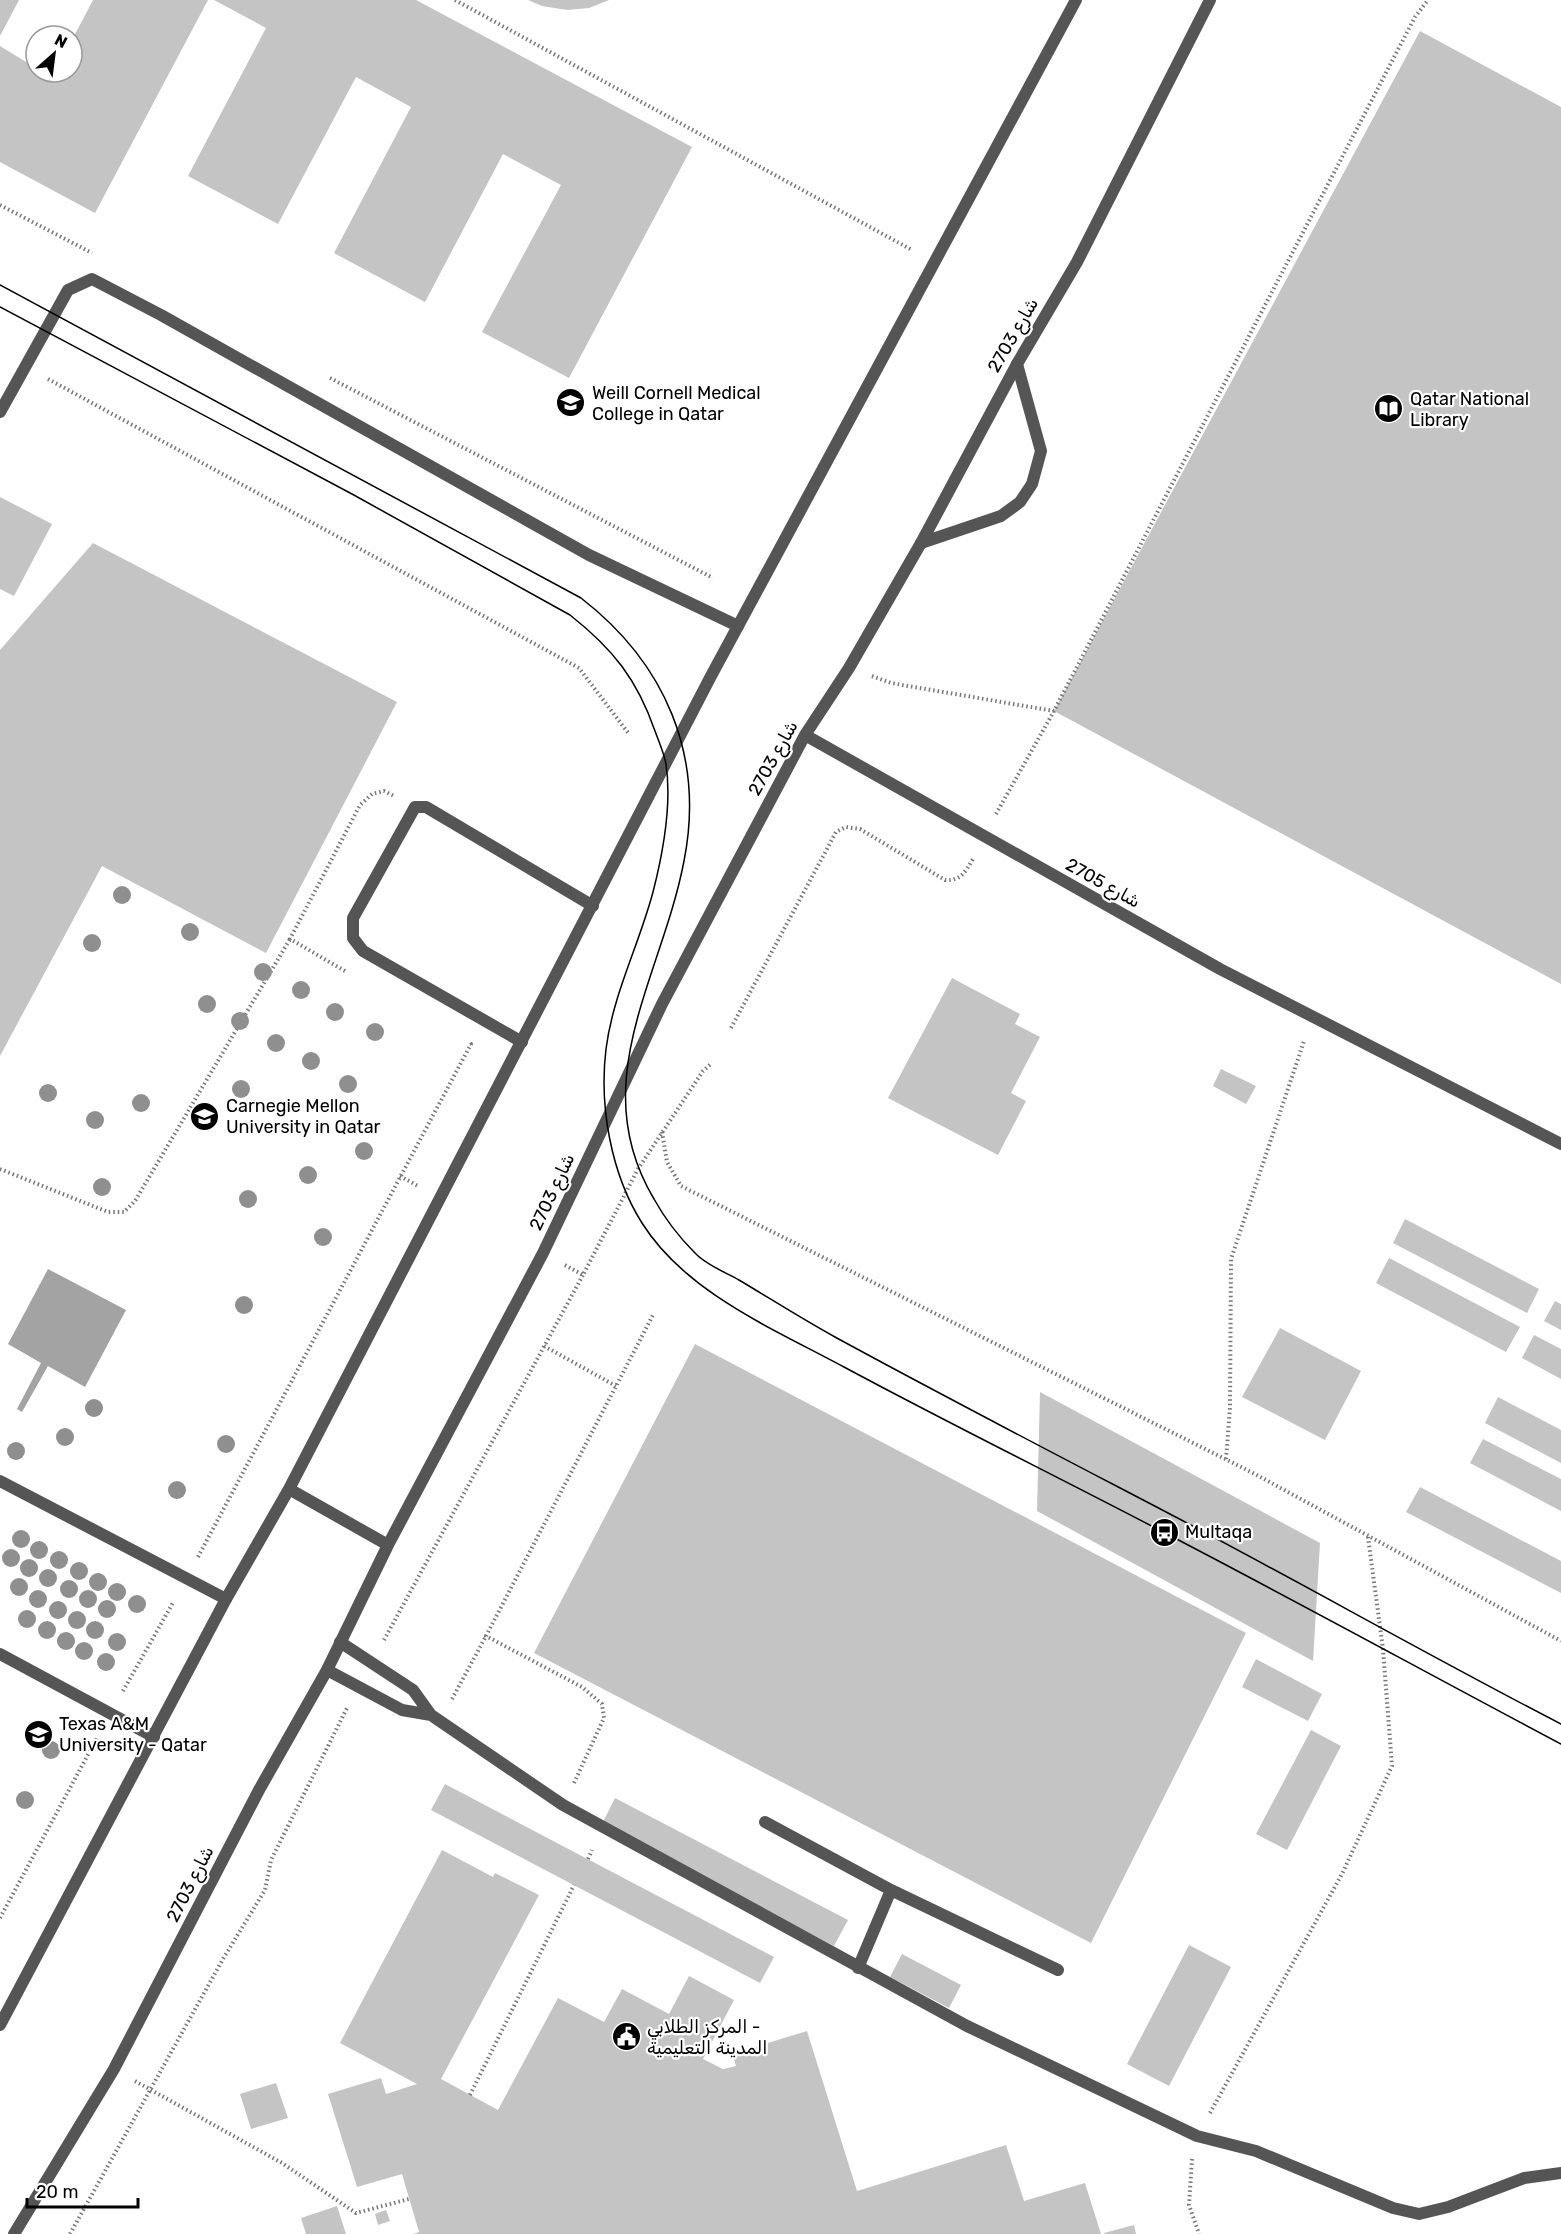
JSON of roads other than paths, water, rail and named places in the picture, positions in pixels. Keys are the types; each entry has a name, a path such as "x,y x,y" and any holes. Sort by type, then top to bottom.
{"street":[{"path":"0,2025 226,1599 290,1489 738,626 1076,0"},
{"name":"شارع 2703","path":"14,2234 114,2069 259,1790 327,1670 388,1545 543,1253 662,1004 805,735 849,668 921,543 1017,364 1077,262 1210,0"},
{"path":"0,412 68,291 92,279 162,315 590,555 738,626"},
{"path":"921,543 1001,516 1020,502 1032,484 1041,451 1017,364"},
{"name":"شارع 2705","path":"805,735 1220,969 1561,1144"},
{"path":"522,1042 363,951 353,938 353,918 415,807 426,807 593,906"},
{"path":"0,1481 226,1599"},
{"path":"290,1489 388,1545"},
{"path":"340,1642 413,1690 436,1718 563,1805 967,2026 1197,2136 1256,2151 1393,2208 1419,2214 1448,2207 1524,2178 1561,2174"},
{"path":"0,1654 154,1737"},
{"path":"327,1670 402,1710 436,1718"},
{"path":"765,1822 891,1890 1058,1970"},
{"path":"858,1968 891,1890"}],"tram line":[{"path":"0,285 581,598 610,624 635,652 656,682 672,714 683,748 689,784 689,822 684,861 674,904 634,1030 627,1071 626,1113 634,1156 654,1199 673,1227 699,1257 876,1359 1561,1724"},
{"path":"0,307 352,494 570,615 599,640 632,680 648,712 666,764 667,812 653,892 609,1029 604,1093 615,1161 631,1204 660,1248 682,1270 733,1307 761,1323 1215,1559 1561,1744"}],"place":[{"name":"Weill Cornell Medical College in Qatar","path":"571,403"},
{"name":"Qatar National Library","path":"1389,409"},
{"name":"Carnegie Mellon University in Qatar","path":"205,1116"},
{"name":"Multaqa","path":"1164,1532"},
{"name":"Texas A&M University - Qatar","path":"38,1734"},
{"name":"المركز الطلابي - المدينة التعليمية","path":"626,2037"}]}
